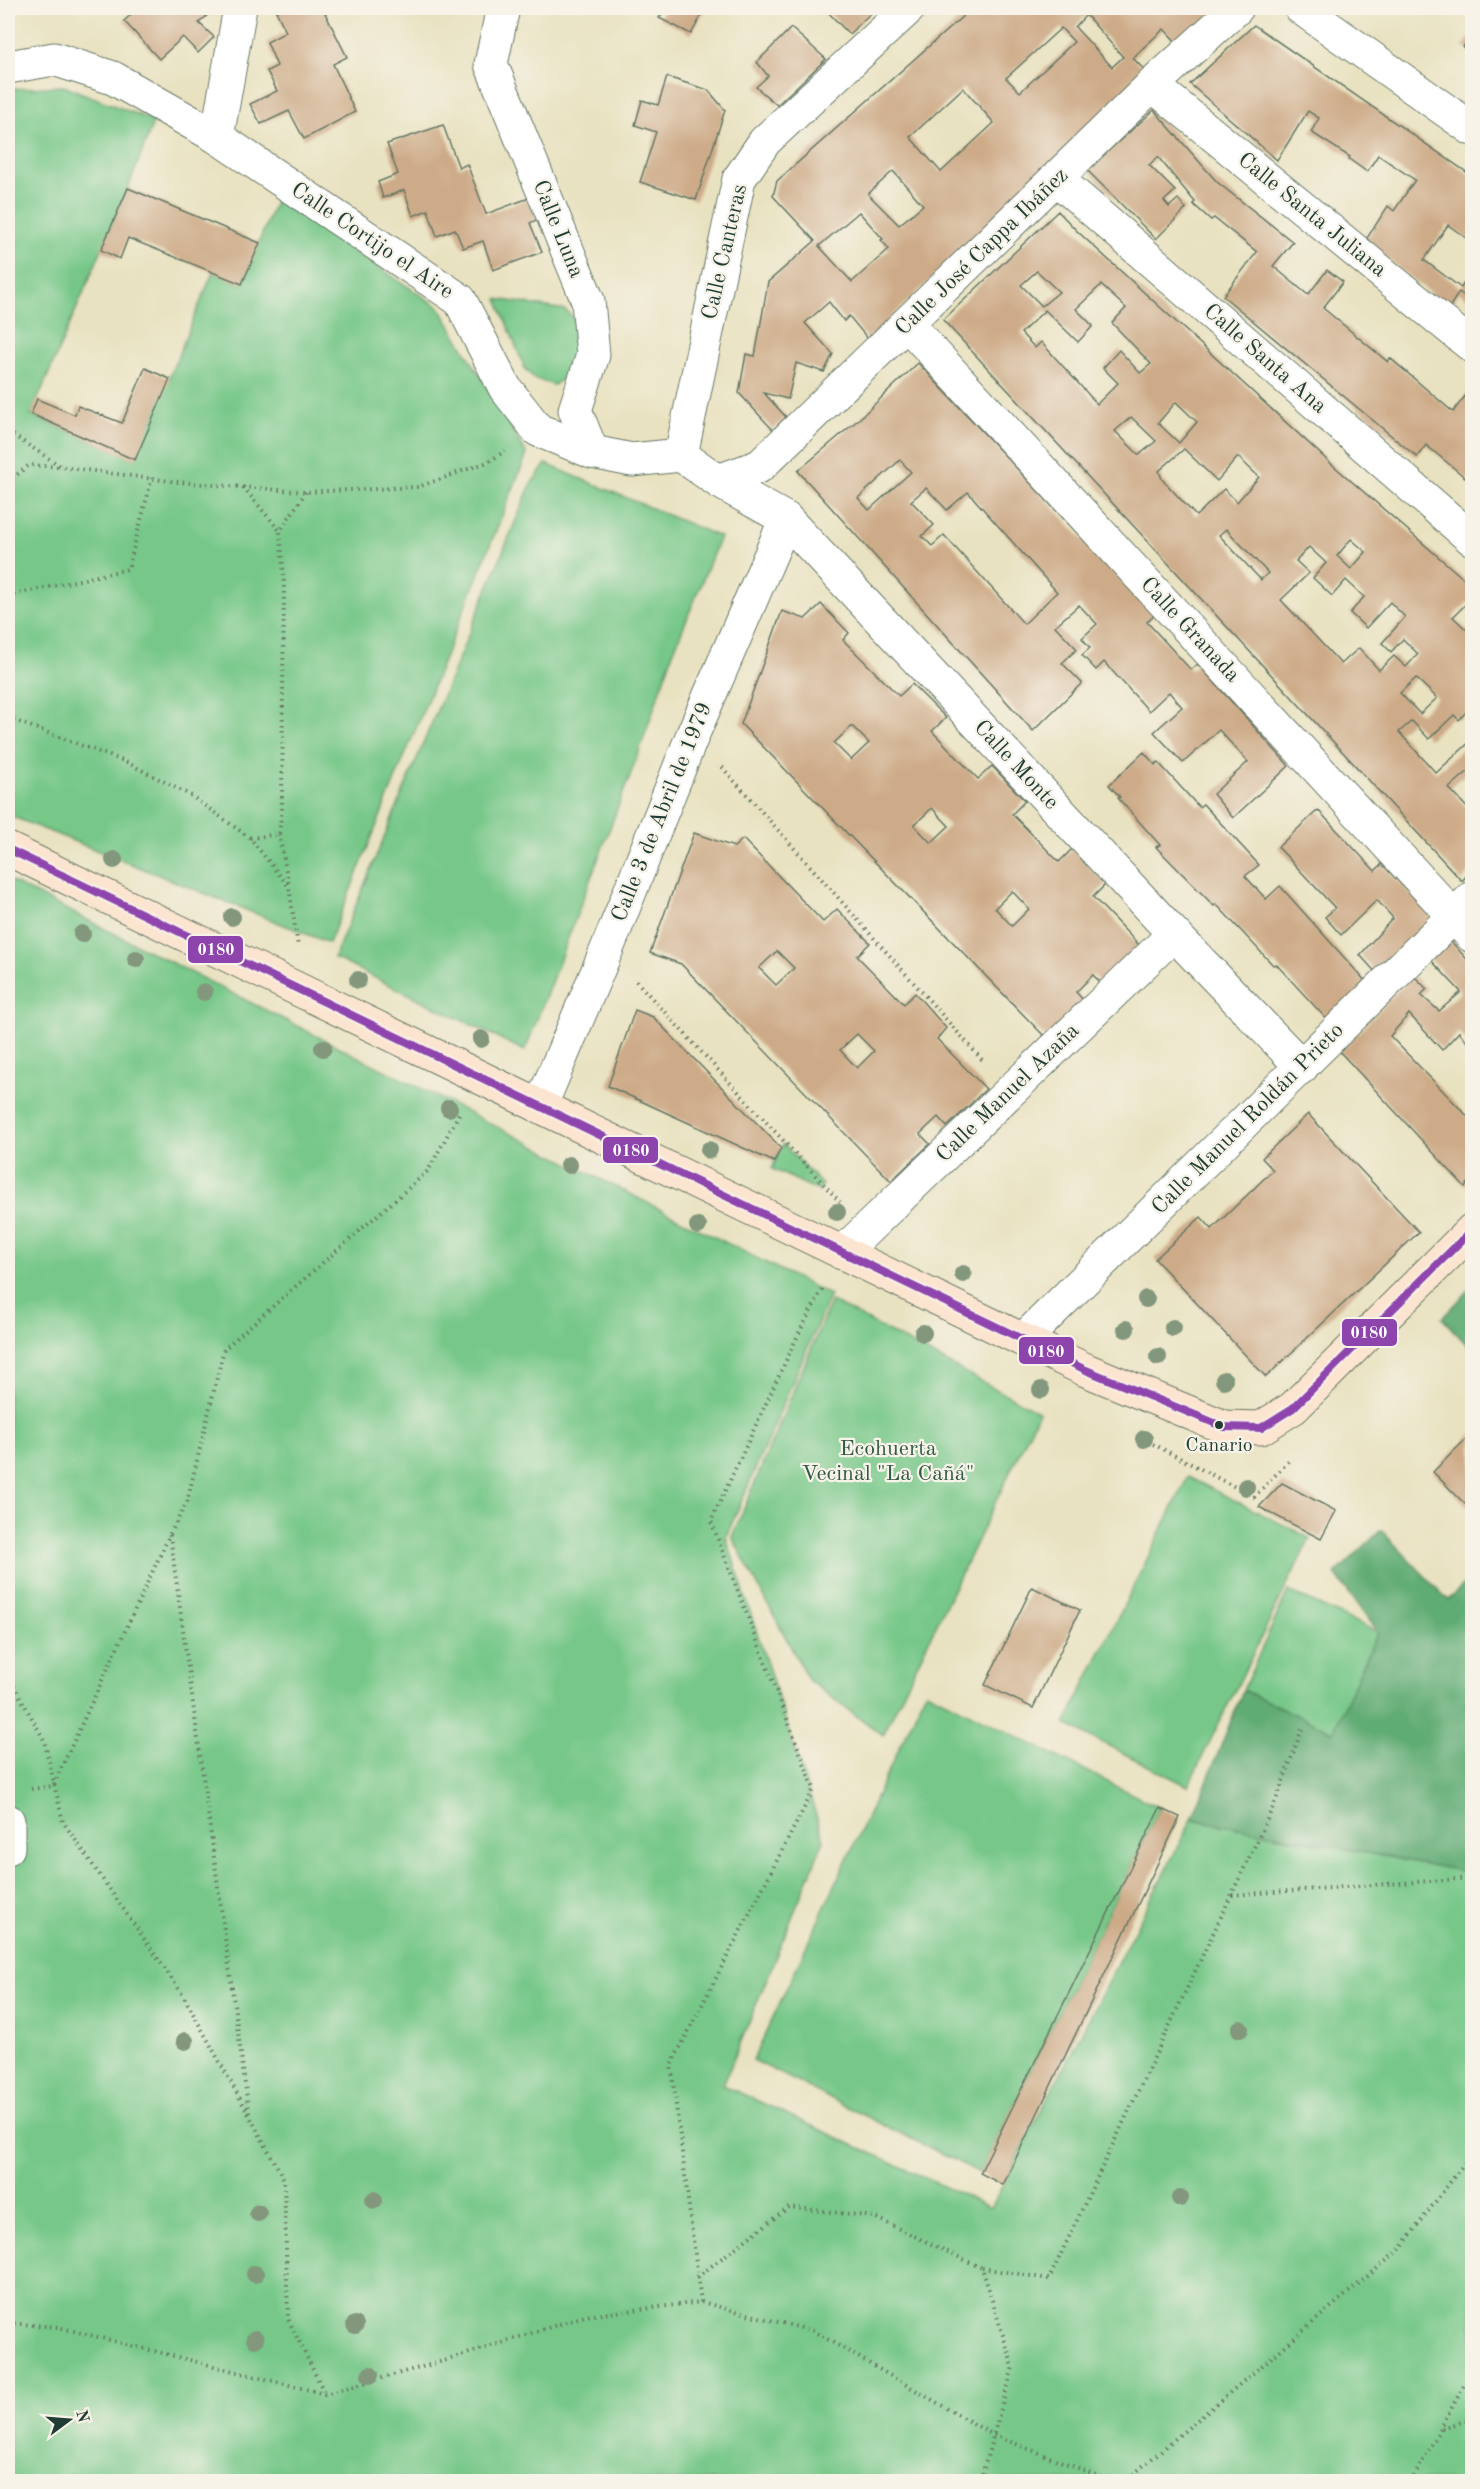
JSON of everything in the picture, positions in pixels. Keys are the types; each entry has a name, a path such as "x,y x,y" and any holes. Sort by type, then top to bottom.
{"street":[{"path":"217,137 240,8"},
{"name":"Calle Luna","path":"503,8 491,64 588,301 593,355 575,410 592,452"},
{"name":"Calle Canteras","path":"681,455 739,179 765,141 909,8"},
{"name":"Calle José Cappa Ibáñez","path":"718,481 760,466 1152,85 1237,8"},
{"path":"1301,8 1473,129"},
{"name":"Calle Cortijo el Aire","path":"8,67 54,59 113,78 217,137 460,300 505,388 538,430 592,452 633,460 681,455"},
{"name":"Calle Santa Juliana","path":"1152,85 1473,346"},
{"name":"Calle Santa Ana","path":"1057,179 1473,539"},
{"name":"Calle Granada","path":"908,324 1466,917"},
{"path":"681,455 718,481"},
{"name":"Calle Monte","path":"718,481 786,519 1174,934 1302,1067"},
{"name":"Calle 3 de Abril de 1979","path":"540,1107 607,949 693,734 786,519"},
{"path":"8,849 1086,1370 1224,1427 1261,1428 1293,1408 1473,1230"},
{"name":"Calle Manuel Roldán Prieto","path":"1023,1340 1302,1067 1466,917"},
{"name":"Calle Manuel Azaña","path":"842,1253 1174,934"},
{"path":"8,1821 8,1848"}],"path":[{"path":"8,482 29,465 306,492 418,487 488,462 538,430"},
{"path":"8,432 62,467"},
{"path":"8,596 128,569 152,478"},
{"path":"243,487 280,531 284,578 282,808 279,834 299,948 299,990"},
{"path":"280,531 306,492"},
{"path":"8,718 126,762 190,795 250,838 289,887"},
{"path":"693,734 959,1034"},
{"path":"250,838 279,834"},
{"path":"607,949 770,1129 866,1229"},
{"path":"53,1786 187,1502 224,1349 429,1171 479,1077"},
{"path":"701,2302 671,2065 814,1789 711,1521 799,1333 842,1253"},
{"path":"170,1534 250,2116"},
{"path":"8,1676 44,1740 63,1822 183,1995 284,2179 288,2319 325,2394"},
{"path":"697,2277 789,2207 874,2217 981,2268 1049,2279 1233,1895 1275,1803 1303,1726"},
{"path":"1233,1895 1473,1878"},
{"path":"1124,2481 1400,2249 1473,2153"},
{"path":"980,2481 1013,2367 981,2268"},
{"path":"8,2323 58,2326 325,2394 454,2358 585,2316 701,2302 813,2331 993,2435 1114,2481"},
{"path":"1411,2481 1473,2371"},
{"path":"1441,2428 1473,2419"}],"green space":[{"path":"64,86 154,121 128,188 31,415 135,459 213,272 242,284 276,200 439,307 527,454 329,943 8,815 8,92 13,89"},
{"path":"497,299 565,310 582,326 572,372 554,385 535,379 525,369"},
{"path":"546,464 720,537 673,653 640,749 525,1051 334,958 531,484"},
{"path":"8,880 830,1295 726,1537 824,1840 723,2085 991,2208 1192,1819 1472,1873 1472,2481 8,2481"},
{"path":"783,1144 822,1185 819,1191 772,1169"},
{"path":"1472,1287 1472,1350 1442,1318"},
{"name":"Ecohuerta Vecinal \"La Cañá\"","path":"831,1301 1039,1412 883,1735 809,1681 732,1537"},
{"path":"1188,1477 1310,1538 1188,1786 1065,1724"},
{"path":"1381,1530 1448,1600 1472,1577 1472,1873 1192,1819 1243,1690 1333,1732 1378,1632 1335,1574"},
{"path":"1288,1591 1378,1632 1333,1732 1243,1690"},
{"path":"926,1691 1160,1808 980,2173 753,2060"}],"building":[{"path":"138,8 215,8 199,23 214,37 198,53 183,37 159,59 124,21"},
{"path":"284,8 336,8 325,13 347,57 333,64 355,112 304,139 289,111 261,124 250,104 277,91 267,71 277,66 267,42 286,32 276,11"},
{"path":"666,8 706,8 691,34 659,18"},
{"path":"824,8 876,8 849,34"},
{"path":"972,8 1144,8 1149,13 1155,8 1220,8 1178,44 1164,29 1144,47 1133,58 1148,74 868,339 849,316 844,321 829,302 805,323 833,354 824,372 796,363 788,399 764,393 786,417 773,430 739,393 746,354 755,356 768,282 815,241 773,196 777,181","holes":["1086,15 1123,57 1112,67 1075,27","1061,28 1074,42 1020,92 1006,78","963,88 994,123 941,172 910,137","893,171 923,205 899,225 868,194","859,212 889,249 852,282 819,246"]},
{"path":"1254,25 1472,176 1472,242 1448,225 1424,260 1461,288 1472,271 1472,301 1459,292 1449,308 1365,241 1388,206 1394,211 1415,180 1378,155 1367,172 1349,159 1350,157 1311,132 1319,118 1308,111 1277,160 1190,84"},
{"path":"791,28 826,59 777,105 756,87 768,76 757,62"},
{"path":"1472,34 1472,53 1463,47"},
{"path":"667,77 708,90 725,110 696,200 640,182 656,132 635,125 642,100 658,105"},
{"path":"1154,110 1217,182 1293,242 1273,266 1308,295 1327,270 1343,282 1323,308 1388,362 1390,358 1453,412 1472,387 1472,435 1468,441 1472,445 1472,483 1426,445 1417,457 1223,296 1257,252 1214,218 1211,220 1193,204 1195,202 1158,157 1149,165 1175,191 1164,201 1169,207 1178,199 1186,209 1156,239 1087,170"},
{"path":"443,125 459,168 467,164 486,214 529,198 538,219 530,223 542,252 493,270 483,241 463,248 455,229 437,236 428,210 413,216 404,190 383,198 378,182 398,174 387,144"},
{"path":"128,188 260,243 242,284 128,238 120,259 101,250"},
{"path":"1058,211 1327,460 1472,586 1472,598 1453,617 1472,635 1472,705 1459,720 1454,715 1429,739 1412,721 1399,732 1436,773 1472,740 1472,768 1449,788 1472,813 1472,869 1462,881 943,320","holes":["1037,271 1059,292 1042,306 1021,285","1101,285 1126,308 1112,323 1151,364 1140,373 1119,350 1103,368 1118,383 1097,404 1041,342 1035,348 1021,333 1045,310 1078,342 1093,326 1076,309","1176,402 1197,422 1179,443 1158,423","1131,417 1156,441 1139,455 1115,431","1184,449 1217,481 1238,457 1259,477 1237,502 1224,489 1196,516 1162,479 1159,471","1226,529 1268,573 1261,580 1219,535","1351,539 1366,552 1351,569 1337,556","1309,547 1326,563 1313,578 1332,596 1346,580 1364,597 1350,613 1366,628 1390,602 1405,617 1382,643 1391,652 1403,639 1418,654 1406,667 1394,656 1379,670 1359,648 1341,664 1281,600 1309,573 1296,561","1416,678 1437,698 1420,714 1400,693"]},
{"path":"918,363 1154,615 1147,622 1191,670 1198,664 1289,766 1233,818 1213,794 1248,762 1219,730 1183,763 1154,732 1182,707 1169,692 1149,711 1104,662 1096,670 1082,655 1090,648 1082,638 1097,624 1079,605 1055,626 1077,649 1062,663 1082,683 1033,731 798,471 859,419","holes":["900,460 911,472 869,510 858,498","926,488 947,510 968,492 1057,592 1024,624 944,535 932,546 922,536 934,525 911,501"]},
{"path":"145,368 170,379 135,460 31,414 37,399 75,415 78,406 122,423"},
{"path":"821,604 849,633 843,640 899,696 912,684 946,718 932,731 978,779 992,766 1025,801 1012,814 1059,862 1072,849 1106,884 1093,897 1140,946 1102,984 1093,975 1076,992 1084,1001 1046,1038 741,724 782,611 805,619","holes":["852,726 869,743 851,760 834,743","932,808 949,826 931,843 914,825","1012,891 1029,909 1012,926 995,908"]},
{"path":"1144,752 1155,765 1158,762 1199,807 1203,804 1259,865 1245,876 1266,899 1280,886 1368,984 1330,1023 1276,964 1273,965 1216,904 1214,906 1156,847 1160,845 1109,785"},
{"path":"1318,810 1375,871 1382,864 1432,917 1377,974 1360,955 1393,918 1377,900 1341,935 1325,917 1335,908 1278,847"},
{"path":"694,833 734,847 743,839 823,922 837,909 870,943 857,956 904,1004 915,993 946,1028 937,1039 986,1089 947,1127 938,1117 920,1134 930,1144 891,1181 681,964 650,953","holes":["777,951 794,968 776,985 759,968","857,1034 874,1051 857,1068 840,1050"]},
{"path":"1448,938 1472,965 1472,1048 1459,1032 1442,1050 1409,1014 1390,1036 1472,1121 1472,1179 1465,1187 1340,1052 1413,975 1427,989 1421,995 1439,1011 1461,992 1429,958"},
{"path":"635,1010 653,1017 781,1148 774,1162 608,1086"},
{"path":"1308,1114 1419,1232 1266,1377 1155,1259 1201,1217 1212,1229 1273,1170 1262,1158"},
{"path":"1472,1433 1472,1511 1433,1472"},
{"path":"1282,1483 1336,1511 1321,1539 1259,1507"},
{"path":"1032,1587 1080,1610 1033,1708 985,1685"},
{"path":"1160,1808 1180,1817 1003,2185 980,2173"}],"transit line":[{"name":"0180","path":"8,849 1086,1370 1224,1427 1261,1428"},
{"name":"0180","path":"1261,1428 1293,1408 1472,1230"}],"place":[{"name":"Canario","path":"1219,1425"}]}
